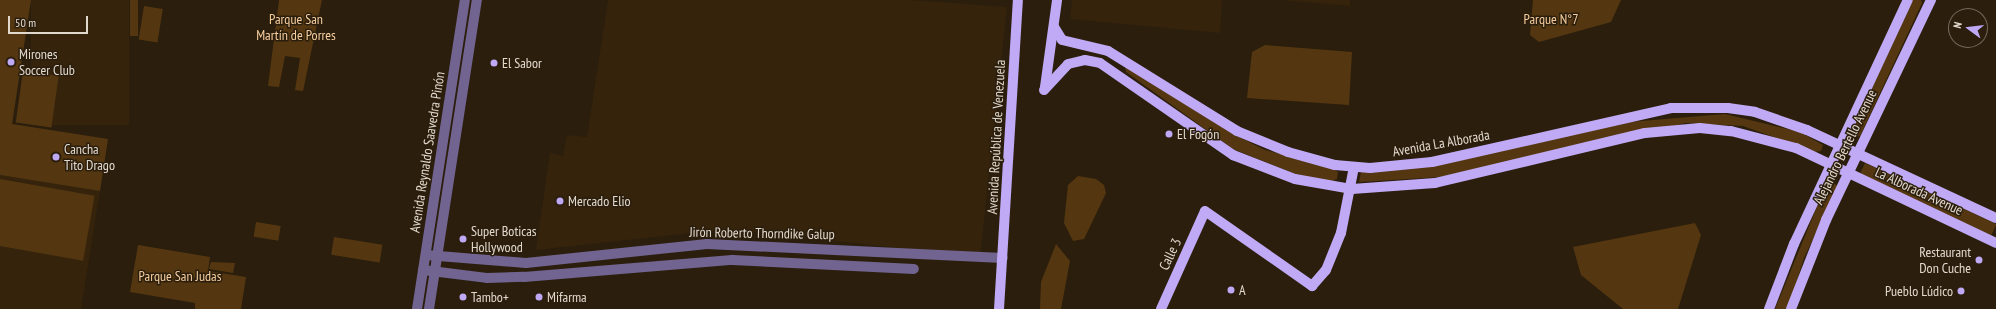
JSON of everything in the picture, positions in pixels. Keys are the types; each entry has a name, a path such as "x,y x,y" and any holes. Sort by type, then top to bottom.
{"main road":[{"name":"Avenida República de Venezuela","path":"999,309 1018,0"},
{"path":"1057,0 1044,90 1068,64 1085,60 1100,63 1233,155 1295,179 1352,189 1435,183 1645,134 1700,128 1776,141 1831,164"},
{"name":"Alejandro Bertello Avenue","path":"1769,309 1831,164 1908,0"},
{"name":"Alejandro Bertello Avenue","path":"1791,309 1811,254 1931,0"},
{"name":"Avenida La Alborada","path":"1054,27 1062,40 1108,51 1227,126 1263,143 1316,161 1354,167 1432,162 1671,108 1754,112 1858,153"},
{"name":"La Alborada Avenue","path":"1858,153 1996,218"},
{"name":"La Alborada Avenue","path":"1831,164 1996,243"},
{"path":"1352,189 1354,167"},
{"name":"Calle 3","path":"1161,309 1205,211 1312,286 1326,270 1341,233 1352,189"}],"street":[{"name":"Avenida Reynaldo Saavedra Pinón","path":"417,309 465,0"},
{"name":"Avenida Reynaldo Saavedra Pinón","path":"429,309 477,0"},
{"name":"Jirón Roberto Thorndike Galup","path":"426,255 526,263 644,249 760,244 1003,258"},
{"path":"644,249 647,266"},
{"name":"Jirón Roberto Thorndike Galup","path":"423,270 524,277 732,260 914,269"}],"shaded area":[{"path":"31,0 129,0 129,125 31,125"},
{"path":"608,0 911,0 1007,7 980,257 727,229 536,250 550,153 563,156 567,135 587,137"},
{"path":"1072,0 1222,0 1220,33 1070,19"},
{"path":"1281,0 1350,0 1350,6"},
{"path":"0,175 100,191 81,309 0,309"}],"green space":[{"name":"Cancha Tito Drago","path":"0,0 31,0 12,124 108,139 100,191 0,175"},
{"path":"130,0 138,0 138,36 130,36"},
{"name":"Parque San Martín de Porres","path":"279,0 322,0 303,91 295,90 300,58 285,56 279,87 268,86"},
{"name":"Parque N°7","path":"1533,0 1621,0 1611,22 1539,42 1530,35"},
{"path":"1911,0 1921,0 1922,3 1860,136 1854,138 1850,136"},
{"path":"144,6 163,9 157,43 139,40"},
{"path":"1265,45 1352,52 1349,105 1247,98 1252,52"},
{"path":"1125,67 1239,137 1265,150 1331,167 1338,172 1337,179 1329,182 1296,174 1233,149 1126,72"},
{"path":"23,71 59,76 51,128 16,122"},
{"path":"1725,114 1800,132 1823,145 1821,151 1815,152 1743,126 1686,123 1440,177 1359,182 1362,166 1426,166 1629,122"},
{"path":"1865,163 1996,224 1991,236 1860,175"},
{"path":"1078,176 1096,179 1104,185 1106,193 1084,239 1073,241 1064,223 1068,185"},
{"path":"0,179 95,196 83,261 0,246"},
{"path":"1828,180 1838,186 1804,258 1788,309 1775,309"},
{"path":"256,222 281,226 278,241 254,237"},
{"path":"1695,223 1701,235 1678,309 1623,309 1581,275 1573,247"},
{"path":"334,237 382,245 380,262 331,255"},
{"path":"1056,244 1070,261 1061,309 1040,309 1041,282"},
{"name":"Parque San Judas","path":"138,245 210,257 208,271 246,277 241,309 195,309 195,303 130,292"},
{"path":"211,262 235,263 233,273 209,269"}],"place":[{"name":"Mirones Soccer Club","path":"11,62"},
{"name":"El Sabor","path":"494,63"},
{"name":"El Fogón","path":"1169,134"},
{"name":"Cancha Tito Drago","path":"56,157"},
{"name":"Mercado Elio","path":"560,201"},
{"name":"Super Boticas Hollywood","path":"463,239"},
{"name":"Restaurant Don Cuche","path":"1979,260"},
{"name":"A","path":"1231,290"},
{"name":"Pueblo Lúdico","path":"1961,291"},
{"name":"Tambo+","path":"463,297"},
{"name":"Mifarma","path":"539,297"}]}
